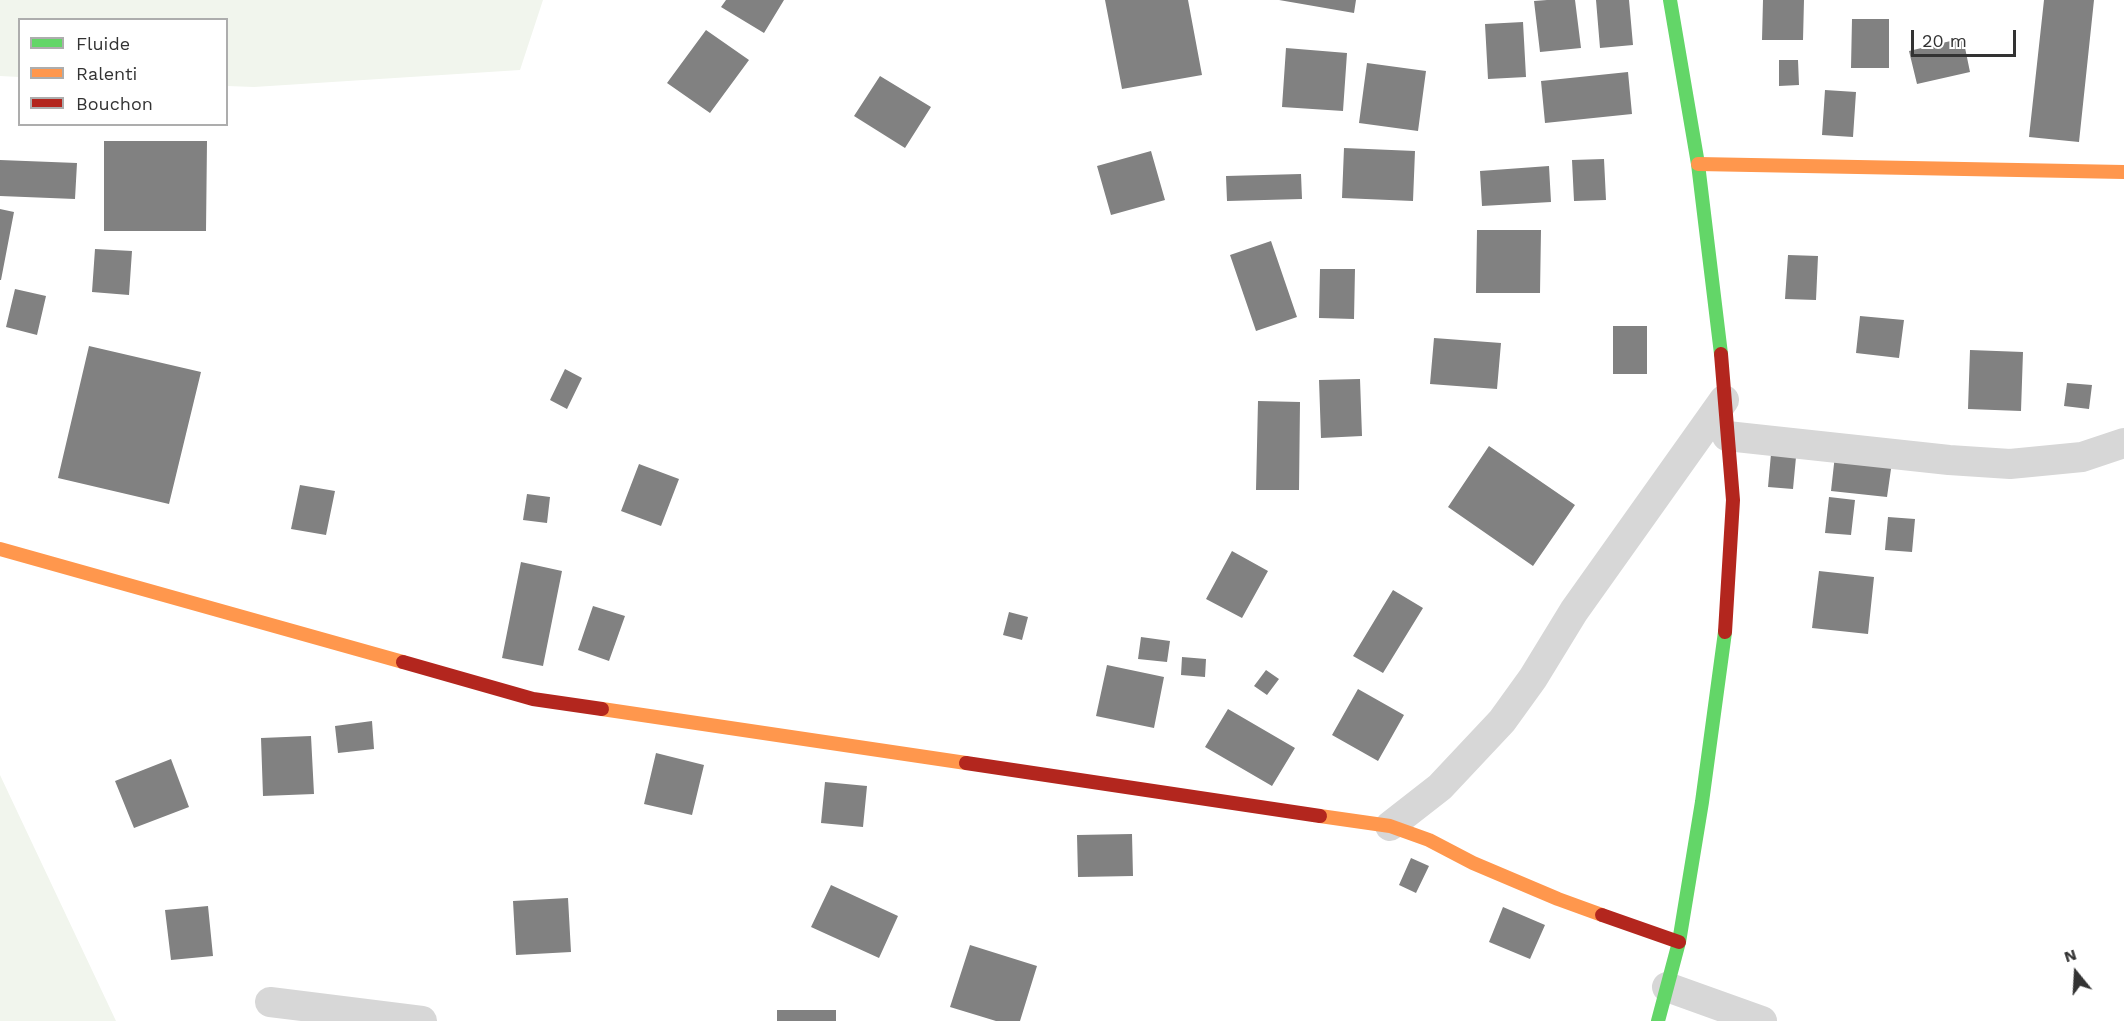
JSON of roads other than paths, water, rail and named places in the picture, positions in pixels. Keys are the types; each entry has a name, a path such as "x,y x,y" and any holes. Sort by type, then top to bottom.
{"street":[{"path":"1658,1021 1679,942 1702,802 1724,644 1733,500 1719,331 1698,164 1670,0"},
{"path":"1698,164 2124,172"},
{"path":"1390,826 1440,787 1502,721 1533,678 1574,611 1724,400"},
{"path":"1727,436 1949,460 2010,464 2082,457 2124,443"},
{"path":"0,549 533,699 1390,826 1429,840 1473,863 1558,899 1679,942"},
{"path":"1667,987 1762,1021"},
{"path":"270,1002 422,1021"}]}
